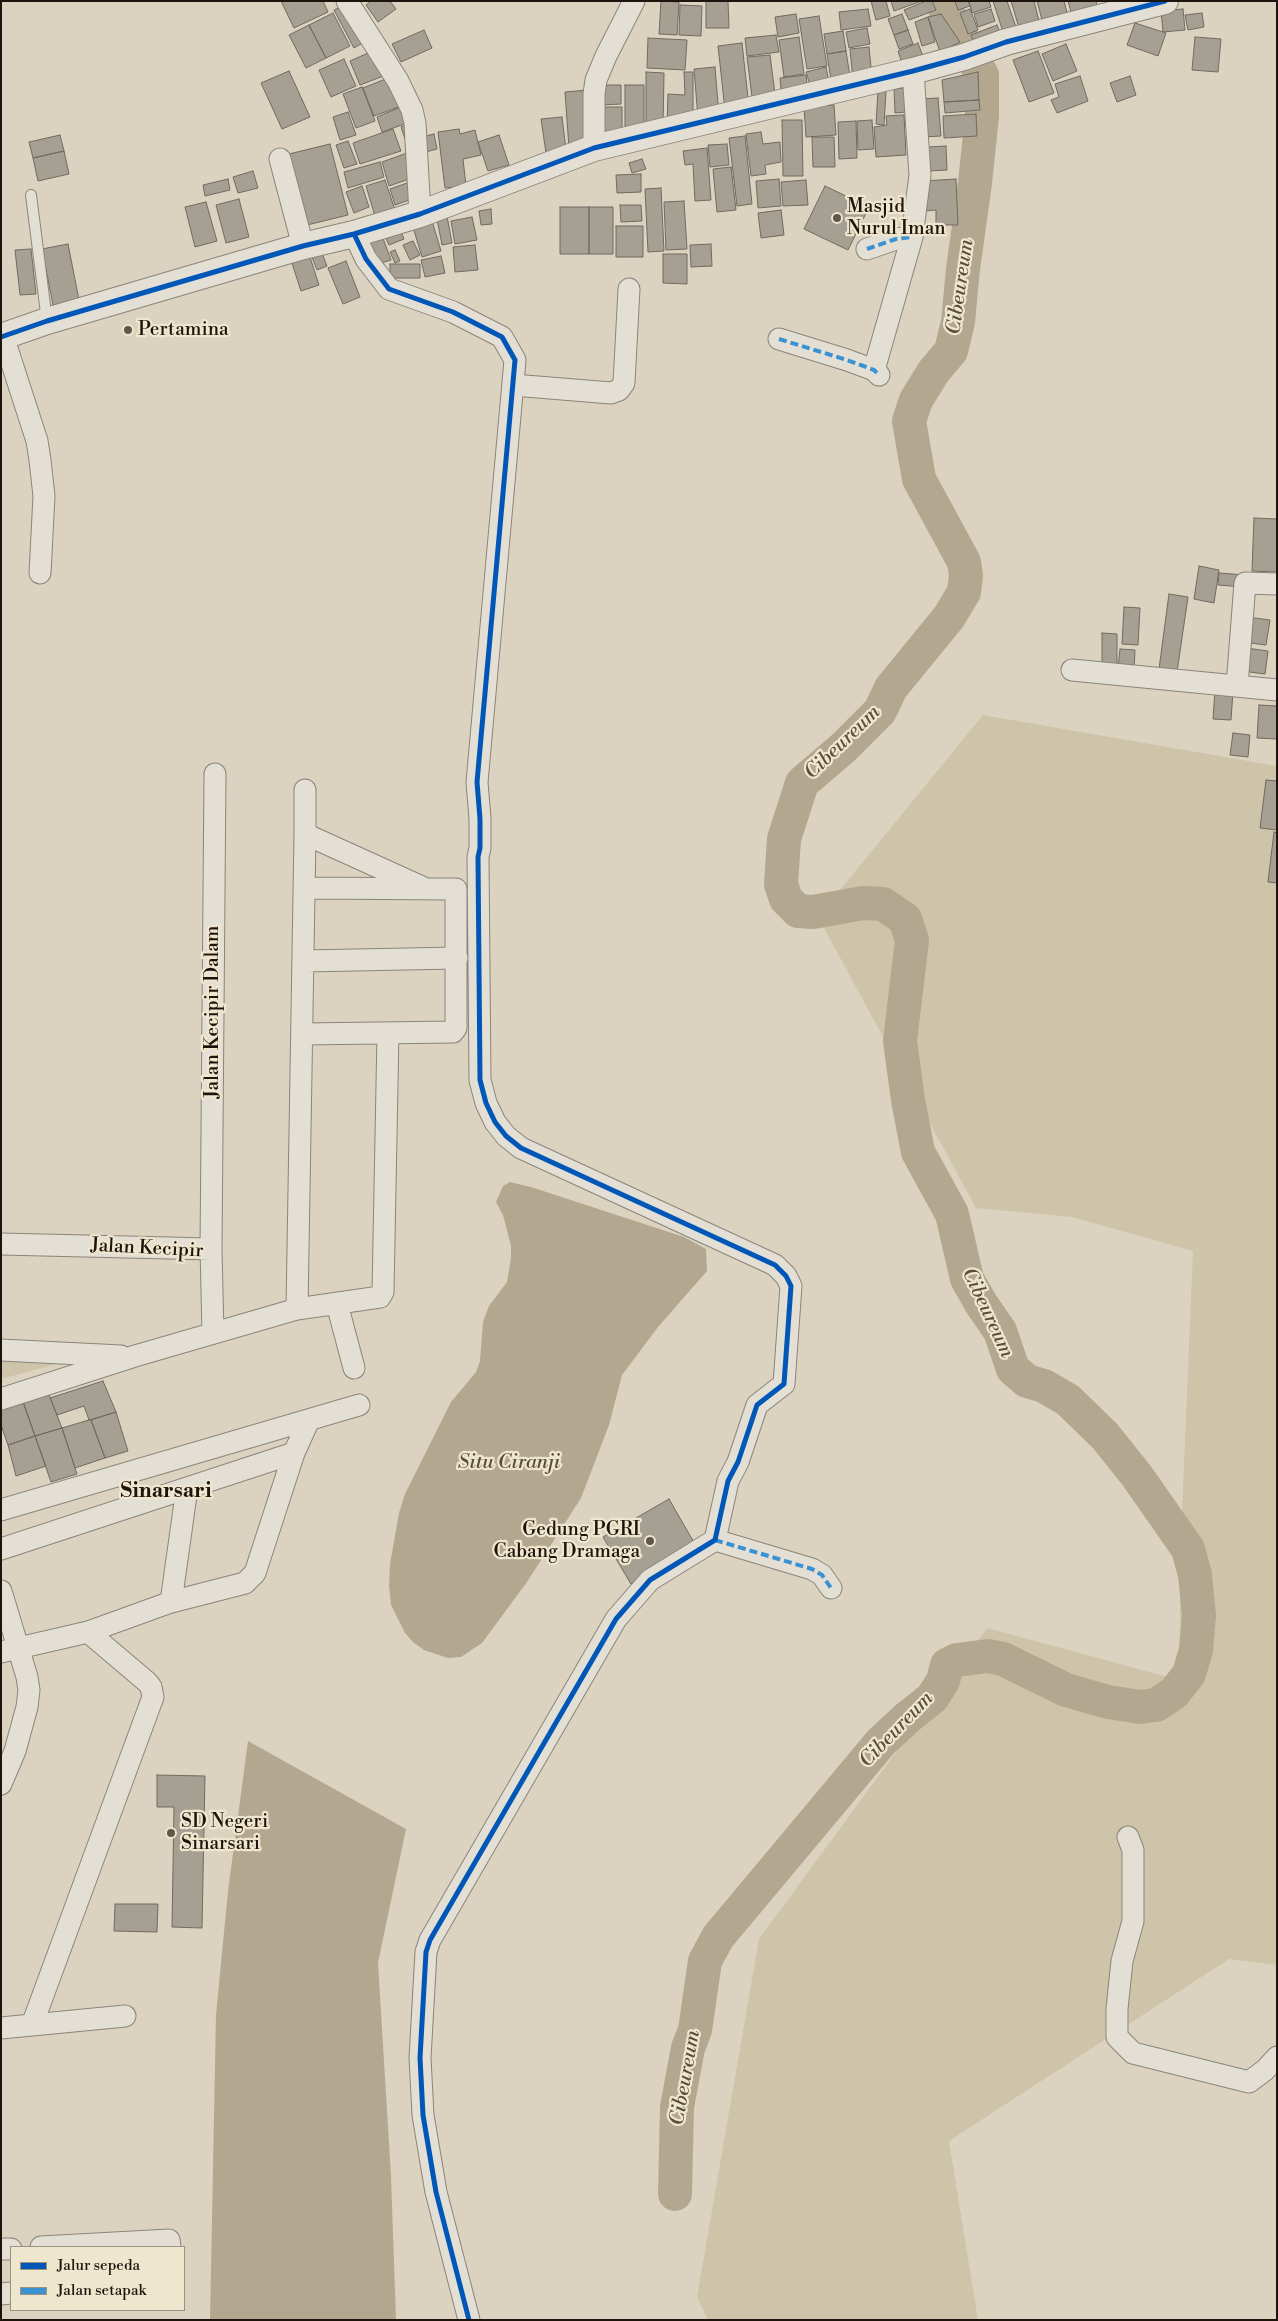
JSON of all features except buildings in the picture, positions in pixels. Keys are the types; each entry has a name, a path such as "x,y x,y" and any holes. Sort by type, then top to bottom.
{"street":[{"path":"347,1 398,80 412,110 416,123 420,214"},
{"path":"594,148 594,94 596,80 634,1"},
{"path":"40,573 44,496 40,460 37,442 2,337 47,321 303,246 354,234 420,214 594,148 913,70 972,54 1006,42 1165,1"},
{"path":"779,339 876,373 912,237 920,175 913,70"},
{"path":"280,159 303,246"},
{"path":"354,234 366,259 389,289 453,312 502,337 515,360 477,782 480,819 480,848 478,857 480,1080 486,1103 495,1122 506,1136 521,1148 776,1265 786,1276 791,1286 784,1384 757,1404 738,1462 728,1481 715,1540 650,1580 616,1619 430,1940 426,1952 420,2058 423,2115 436,2192 469,2320"},
{"path":"868,250 896,238 912,237"},
{"path":"513,385 611,392 619,390 624,383 629,289"},
{"path":"1237,686 1245,583 1277,584"},
{"path":"1072,670 1277,690"},
{"name":"Jalan Kecipir Dalam","path":"211,1249 215,774"},
{"path":"297,1309 306,888 304,790"},
{"path":"306,834 422,887"},
{"path":"303,1034 455,1030 457,958 456,889 422,887 306,888"},
{"path":"304,961 457,958"},
{"path":"1,1399 135,1356 297,1309 378,1298 383,1292 388,1033"},
{"name":"Jalan Kecipir","path":"1,1244 211,1249 213,1333"},
{"path":"337,1304 354,1368"},
{"path":"1,1350 135,1356"},
{"path":"1,1510 359,1405"},
{"path":"10,1649 88,1632 170,1602 245,1583 251,1579 255,1573 294,1454 309,1420"},
{"path":"1,1549 294,1454"},
{"path":"170,1602 187,1488"},
{"path":"715,1540 812,1569 822,1575 831,1588"},
{"path":"1,1591 10,1649 27,1677 29,1690 27,1707 8,1753 1,1784"},
{"path":"32,2025 153,1697 151,1687 147,1682 88,1632"},
{"path":"1128,1837 1133,1850 1133,1921 1122,1961 1117,2009 1117,2037 1133,2053 1249,2082 1266,2070 1277,2057"},
{"path":"1,2028 125,2016"},
{"path":"59,2246 169,2240 170,2246"}],"lane":[{"path":"31,195 47,321"}],"shaded area":[{"path":"983,715 1277,766 1277,1965 1229,1959 949,2141 978,2320 708,2320 697,2297 759,1939 987,1628 1179,1680 1181,1537 1193,1251 1072,1217 976,1208 818,917"},
{"path":"1,1355 67,1361 1,1379"}],"water":[{"name":"Situ Ciranji","path":"510,1182 531,1187 684,1237 706,1249 707,1271 658,1327 622,1375 609,1425 581,1498 527,1582 482,1643 461,1657 448,1658 424,1650 405,1633 391,1605 389,1586 390,1564 399,1513 405,1494 451,1402 476,1372 480,1361 483,1322 489,1306 507,1282 511,1246 503,1215 496,1202 503,1186"},
{"path":"248,1741 406,1829 378,1963 391,2176 396,2320 210,2320 216,2015 228,1891"}],"waterway":[{"name":"Cibeureum","path":"675,2194 677,2107 688,2048 695,2030 705,1961 718,1937 881,1742 932,1698 943,1681 947,1665 957,1660 988,1656 1003,1659 1066,1690 1108,1702 1140,1707 1156,1705 1174,1693 1189,1674 1196,1650 1199,1615 1195,1575 1188,1549 1137,1476 1105,1436 1068,1400 1044,1386 1027,1381 1013,1369 1000,1331 967,1279 952,1214 918,1152 908,1100 900,1041 912,940 905,919 883,904 863,903 813,912 798,911 786,899 781,884 784,839 802,783 843,748 880,711 891,688 949,617 964,592 966,575 964,562 919,479 909,421 916,400 934,371 951,351 958,322 982,116 982,75 941,1"}],"marked path":[{"path":"867,249 896,239 912,237"},
{"path":"779,339 847,360 874,370 879,375"},
{"path":"715,1540 812,1569 822,1575 831,1588"}],"cycle path":[{"path":"1,337 47,321 303,246 354,234 420,214 594,148 913,71 964,57 1006,42 1165,1"},
{"path":"354,234 366,259 389,289 453,312 502,337 515,360 477,782 480,819 480,848 478,857 480,1080 486,1103 495,1122 506,1136 521,1148 775,1265 786,1276 791,1286 784,1384 757,1405 738,1462 728,1481 715,1540 650,1580 616,1619 430,1940 426,1952 420,2058 423,2115 436,2192 469,2320"}],"place":[{"name":"Masjid Nurul Iman","path":"837,218"},
{"name":"Pertamina","path":"128,330"},
{"name":"Gedung PGRI Cabang Dramaga","path":"650,1541"},
{"name":"SD Negeri Sinarsari","path":"171,1833"}],"district":[{"name":"Sinarsari","path":"166,1492"}]}
